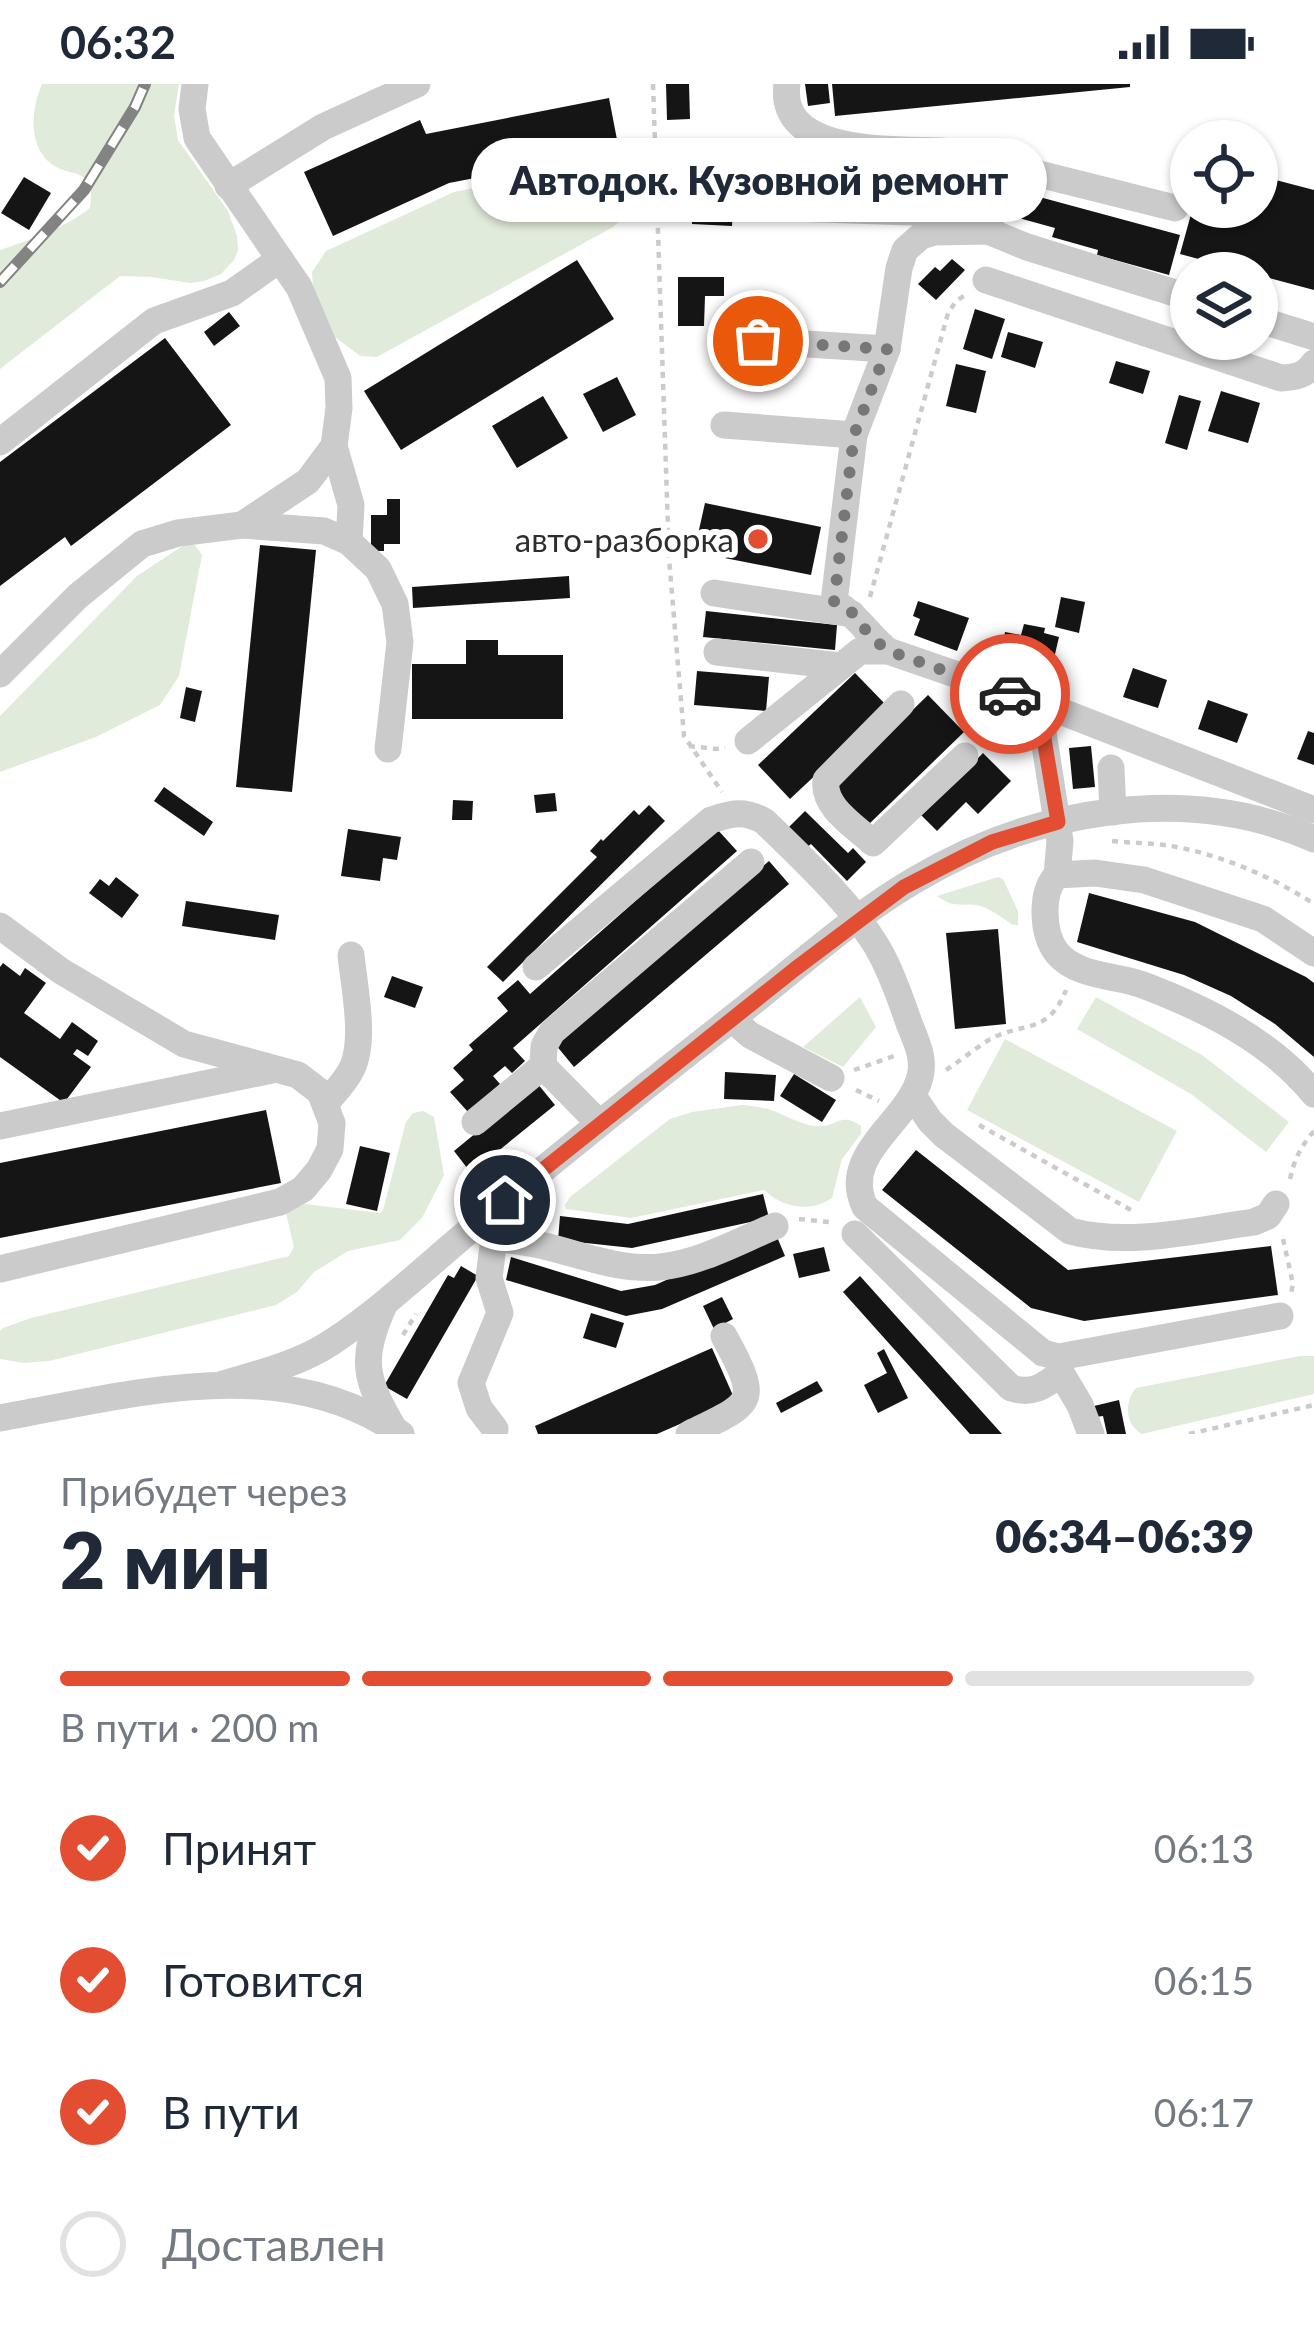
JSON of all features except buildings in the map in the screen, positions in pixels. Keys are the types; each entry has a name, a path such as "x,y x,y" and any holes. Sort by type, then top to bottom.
{"street":[{"path":"195,84 192,109 197,138 299,287 338,378 334,446 351,505 350,542"},
{"path":"228,186 323,127 417,84"},
{"path":"787,84 789,109 799,123 832,141 870,149 959,152 1170,207"},
{"path":"990,223 1004,165"},
{"path":"790,208 990,223 1027,247 1170,291"},
{"path":"990,223 921,236 905,250 887,349 854,435 834,602 856,615 870,637 889,651 1042,704 1282,812 1314,838"},
{"path":"0,442 154,321 232,293 280,259"},
{"path":"986,280 1170,332"},
{"path":"1278,326 1314,337"},
{"path":"758,341 887,349"},
{"path":"1239,360 1280,378 1307,372 1314,363"},
{"path":"724,425 854,435"},
{"path":"242,525 308,481 334,446"},
{"path":"0,674 78,596 142,544 178,533 242,525 324,531 350,542 379,569 394,604 399,623 398,671 388,749"},
{"path":"713,593 856,615"},
{"path":"748,741 860,651 889,651"},
{"path":"716,652 840,666"},
{"path":"893,862 829,802 825,790 826,779 901,704"},
{"path":"1042,704 1060,841 1057,875 1048,884 1045,906 1049,936 1057,952 1076,968 1141,984 1232,1024 1300,1077 1314,1094"},
{"path":"223,1384 288,1365 331,1343 484,1232 598,1124 859,919 965,756"},
{"path":"1111,768 1113,812"},
{"path":"893,862 1113,812 1157,807 1314,810"},
{"path":"536,967 711,820 736,812 764,821 859,919 882,956 918,1046 922,1064 906,1103 860,1172 858,1188 865,1208 1060,1365 1090,1434"},
{"path":"598,1124 543,1066 544,1046 552,1032 751,862"},
{"path":"1057,875 1144,880 1263,919 1314,952"},
{"path":"0,926 61,971 184,1044 298,1075 320,1092 332,1124 330,1149 319,1170 303,1189 280,1202 0,1268"},
{"path":"326,1103 356,1057 352,955"},
{"path":"732,1019 750,1035 832,1078"},
{"path":"475,1122 543,1066"},
{"path":"0,1126 276,1069"},
{"path":"906,1103 1070,1231 1093,1238 1255,1222 1268,1216 1276,1204"},
{"path":"484,1232 637,1268 686,1262 775,1226"},
{"path":"484,1232 489,1279 500,1313 471,1383 479,1408 495,1429"},
{"path":"855,1234 1011,1388 1023,1392 1039,1390 1060,1365 1280,1316"},
{"path":"386,1301 369,1339 367,1364 375,1397 397,1432"},
{"path":"689,1434 736,1411 745,1399 746,1377 724,1336"},
{"path":"0,1418 165,1389 223,1384 294,1390 343,1403 397,1432"}],"path":[{"path":"653,84 669,558 684,736 736,812"},
{"path":"856,615 868,603 948,314 956,301 986,280"},
{"path":"688,746 716,749 748,741"},
{"path":"832,1078 906,1103 990,1039 1039,1025 1059,1009 1076,968"},
{"path":"832,1078 918,1046"},
{"path":"964,1116 1134,1212 1158,1235"},
{"path":"1290,1178 1293,1162 1314,1131"},
{"path":"1276,1204 1293,1284 1280,1316"},
{"path":"775,1226 817,1219 855,1234"},
{"path":"403,1335 416,1314"},
{"path":"1189,1434 1314,1405"}],"green space":[{"path":"42,84 179,84 174,116 178,140 228,211 238,250 221,274 204,281 120,276 0,369 0,250 58,228 90,208 86,180 49,162 37,143 35,107"},
{"path":"617,163 633,192 631,212 613,227 377,357 360,356 335,337 313,287 312,272 326,251 454,192"},
{"path":"184,545 195,545 202,555 179,676 160,705 96,737 0,772 0,716 137,576"},
{"path":"998,877 1018,911 1018,925 979,906 937,896"},
{"path":"860,997 876,1027 843,1067 803,1047"},
{"path":"1096,997 1202,1055 1289,1122 1266,1152 1191,1094 1077,1029"},
{"path":"1005,1039 1177,1131 1139,1202 967,1110"},
{"path":"742,1105 810,1125 848,1120 861,1126 861,1134 842,1159 832,1198 815,1206 797,1206 764,1190 631,1218 566,1209 570,1197 670,1119"},
{"path":"423,1111 434,1117 444,1175 422,1218 400,1240 348,1251 314,1272 297,1292 276,1305 49,1361 0,1359 0,1331 31,1318 289,1256 294,1247 286,1213 290,1209 305,1204 380,1213 406,1122 413,1113"},
{"path":"1314,1356 1314,1394 1142,1434 1129,1419 1129,1400 1136,1388"}],"railway":[{"path":"0,282 84,190 145,84"}],"way so far":[{"path":"758,341 887,349 854,435 834,602 856,615 870,637 889,651 1010,694"}],"place":[{"name":"Автодок. Кузовной ремонт","path":"758,341"},
{"name":"авто-разборка","path":"758,539"}],"route":[{"path":"505,1200 904,887 992,842 1058,822 1042,704 1010,694"}]}
